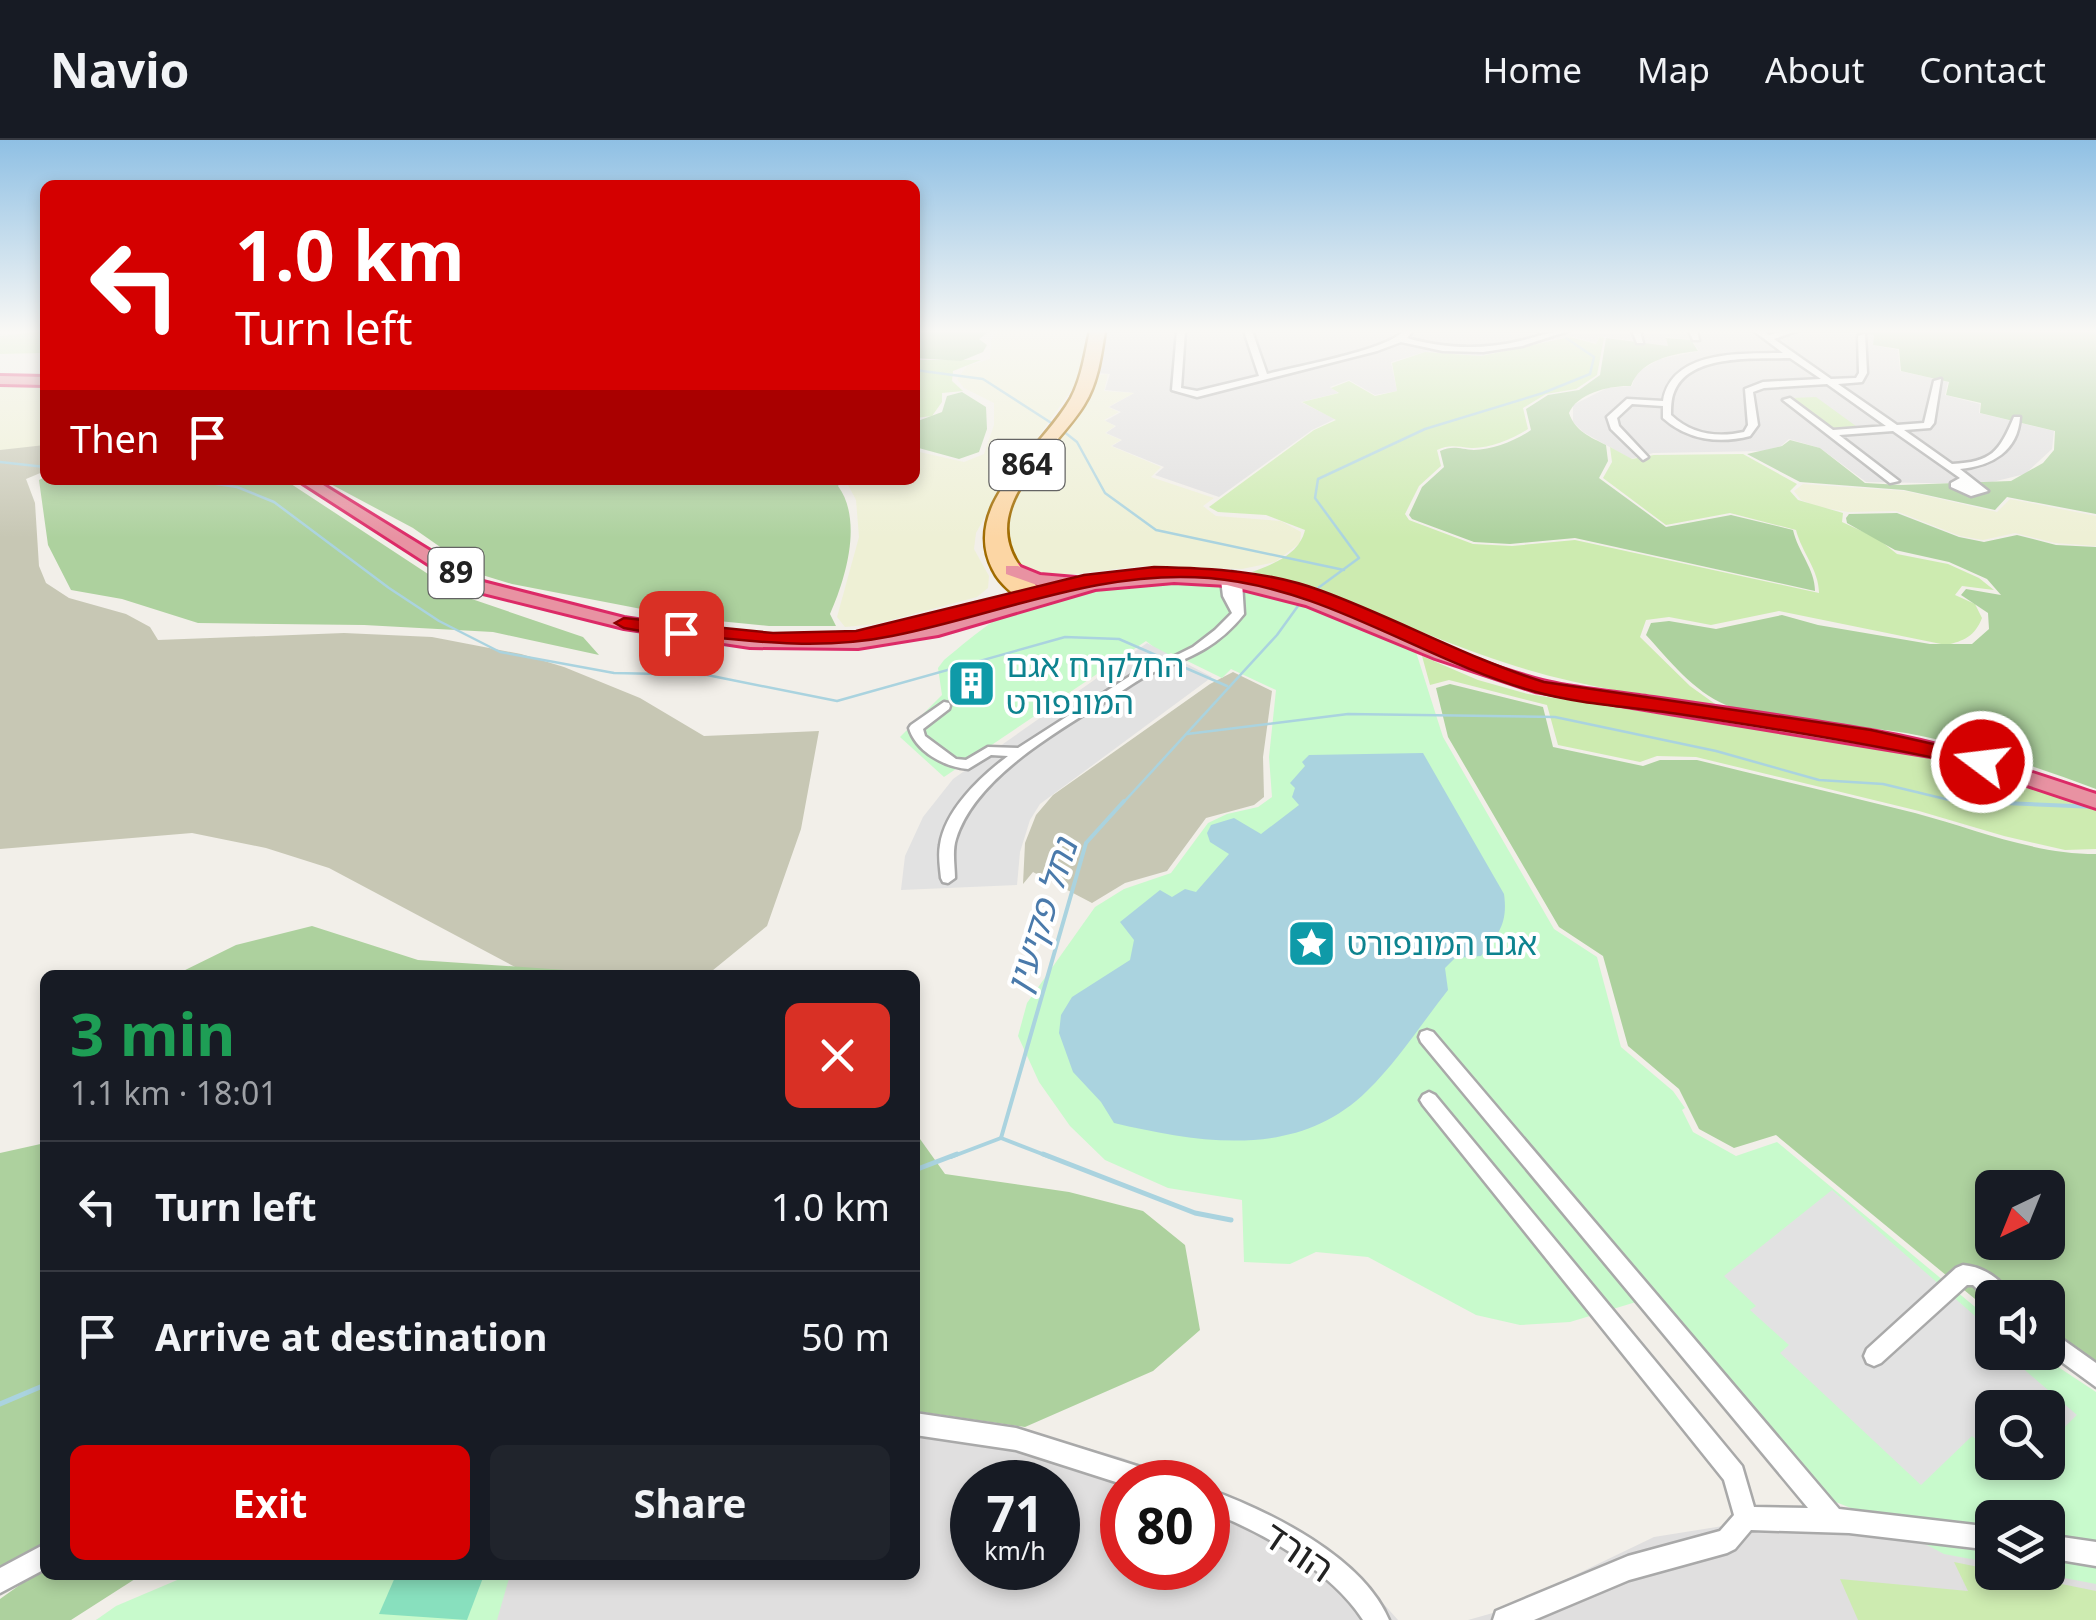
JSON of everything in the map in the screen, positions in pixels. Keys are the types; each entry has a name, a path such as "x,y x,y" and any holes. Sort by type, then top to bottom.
{"highway":[{"name":"89","path":"313,485 473,584 624,623 736,641 825,645 932,630 1084,580 1154,572 1236,589"},
{"path":"973,610 1004,593 1007,570 1047,582 1084,580"},
{"name":"89","path":"624,623 727,636 807,639 892,631 1030,596 1117,581 1202,578 1222,587 1312,600 1488,671 1588,696 1871,737 1953,753 2096,801"}],"main road":[{"name":"864","path":"1007,570 990,537 995,510 1075,400"},
{"path":"1007,570 1030,596"}],"street":[{"path":"1668,400 1666,416 1679,428 1736,438 1752,429 1747,400"},
{"path":"1787,400 1894,481"},
{"path":"1856,400 1956,474"},
{"path":"1831,434 1930,424 1934,400"},
{"path":"1643,457 1614,427 1612,417 1630,401 1667,404"},
{"path":"1956,474 2003,452 2011,442 2018,419"},
{"path":"1956,474 1955,484 1962,490 1982,492 1974,484"},
{"path":"948,878 947,842 961,812 1023,752 1148,670 1167,666 1217,636 1238,614 1236,589"},
{"path":"944,706 916,728 919,738 952,764 968,765 988,752 1023,752"},
{"path":"1427,1037 1833,1520"},
{"path":"1430,1100 1734,1474 1746,1518"},
{"path":"1874,1356 1962,1275 1982,1280"},
{"path":"2065,1352 2096,1376"},
{"path":"920,1425 1016,1439 1100,1465"},
{"name":"הורד","path":"1230,1511 1308,1549 1370,1607 1376,1620"},
{"path":"1746,1518 1833,1520 1975,1537"},
{"path":"1505,1620 1628,1568 1727,1541 1746,1518"},
{"path":"2065,1549 2096,1554"},
{"path":"0,1581 40,1559"}],"shaded area":[{"path":"0,400 40,400 40,446 0,450"},
{"path":"988,400 1064,400 997,495 976,533 974,549 989,576 988,588 977,597 876,624 845,627 837,617 859,537 856,500 848,485 920,485 920,452 964,462 984,454 994,425 994,403"},
{"path":"1083,400 1121,400 1108,407 1119,412 1104,420 1115,426 1105,433 1121,440 1111,446 1161,467 1151,477 1214,498 1203,506 1216,516 1281,521 1301,532 1300,543 1275,562 1242,569 1142,566 1057,576 1026,570 1015,558 1004,534 1006,513"},
{"path":"1121,400 1309,400 1301,402 1335,419 1312,430 1219,497 1155,475 1164,467 1112,446 1122,440 1106,433 1116,426 1105,421 1121,412 1109,407"},
{"path":"1583,400 1965,400 1980,404 1979,413 2054,431 2052,449 2025,474 1984,484 1866,482 1820,448 1789,439 1781,446 1763,451 1653,453 1631,459 1583,432 1573,422 1573,405"},
{"path":"0,405 40,406 40,473 26,479 35,503 39,566 46,583 69,598 126,614 150,627 158,640 344,633 432,637 521,654 564,667 640,698 704,736 819,731 801,829 767,926 713,970 521,970 329,868 266,848 192,833 0,849"},
{"path":"1803,484 1905,491 1997,512 2010,499 2096,516 2096,546 2055,543 2015,533 1983,540 1960,536 1896,511 1848,512 1819,507 1801,500 1794,491"},
{"path":"1147,643 1212,677 1040,804 1030,820 1020,852 1017,885 901,890 905,856 923,817 953,779"},
{"path":"1233,672 1272,691 1263,757 1264,797 1254,805 1206,818 1167,871 1125,883 1092,903 1033,872 1023,884 1025,843 1036,815 1053,795 1210,684"},
{"path":"1832,1190 1975,1316 1975,1370 2025,1370 2048,1390 1975,1390 1975,1439 1972,1436 1921,1485 1780,1353 1789,1345 1750,1310 1756,1306 1724,1276"},
{"path":"2065,1405 2077,1415 2065,1427"},
{"path":"920,1416 1006,1425 1128,1460 1100,1460 1100,1590 1230,1590 1230,1501 1286,1523 1357,1574 1398,1620 96,1620 187,1580 920,1580"},
{"path":"1812,1520 1975,1550 1975,1590 2065,1590 2065,1572 2096,1572 2096,1620 1468,1620 1500,1611 1654,1537 1748,1522"}],"green space":[{"path":"920,400 942,400 932,416 920,417"},
{"path":"946,400 975,400 986,407 987,429 979,452 959,459 920,448 920,420 942,412"},
{"path":"1536,400 1523,408 1528,429 1508,440 1485,447 1450,446 1437,450 1441,466 1419,486 1405,514 1409,520 1473,544 1512,546 1575,540 1819,593 1796,530 1730,513 1666,525 1603,478 1612,462 1610,447 1632,459 1654,455 1743,454 1797,484 1790,491 1798,500 1843,513 1842,522 1877,538 1897,554 1948,564 1979,578 1994,590 1962,586 1955,595 1975,604 1982,618 1972,633 1946,645 1779,611 1711,625 1669,617 1646,620 1640,637 1690,686 1718,706 1558,678 1252,572 1291,552 1305,530 1266,515 1218,512 1209,507 1314,430 1336,420 1302,402"},
{"path":"1540,400 1579,400 1569,413 1575,424 1606,445 1608,461 1599,478 1666,527 1731,515 1793,530 1815,591 1575,538 1510,544 1474,542 1412,519 1409,515 1422,487 1444,467 1440,451 1489,448 1512,441 1531,430 1526,409"},
{"path":"1794,400 1820,400 1860,429 1834,431"},
{"path":"1968,400 2096,400 2096,514 2007,497 1995,510 1904,490 1800,482 1747,454 1782,446 1790,440 1820,448 1865,483 1901,485 2011,481 2043,463 2054,450 2055,431 1980,413 1981,403"},
{"path":"39,480 40,485 293,485 460,595 583,637 599,655 493,632 364,625 198,623 122,599 71,590 48,545"},
{"path":"332,485 839,485 850,515 851,532 842,584 830,614 836,626 769,626 688,618 512,584 479,574 413,528"},
{"path":"1897,513 1959,537 1984,542 2017,535 2056,545 2096,547 2096,789 1931,738 1770,717 1726,705 1692,683 1646,635 1651,623 1669,621 1716,629 1782,615 1930,644 1972,644 1989,629 1988,613 1961,595 1966,589 2001,595 1987,579 1949,562 1895,550 1847,523 1846,518 1849,514"},
{"path":"1171,580 1268,595 1326,613 1416,652 1443,737 1554,929 1597,957 1621,1047 1673,1091 1685,1108 1682,1110 1693,1132 1736,1156 1777,1142 1975,1307 1975,1370 2063,1370 2096,1392 2096,1584 2065,1578 2065,1500 1975,1500 1975,1560 1944,1554 1874,1517 1815,1494 1646,1299 1570,1322 1520,1325 1476,1315 1368,1257 1316,1252 1290,1264 1244,1262 1242,1200 1168,1188 1105,1160 1070,1126 1039,1082 1018,1036 1027,1003 1095,907 1124,889 1171,873 1208,823 1258,807 1272,797 1269,757 1276,690 1231,669 1222,678 1171,653 1165,656 1146,641 944,777 900,737 942,695 938,668 944,660 994,621 1055,597"},
{"path":"1422,656 1478,680 1528,694 1915,753 2003,776 2096,811 2096,849 2065,850 2004,836 1919,811 1696,757 1657,756 1640,762 1558,745 1547,705 1449,680 1430,685"},
{"path":"1450,684 1543,707 1553,747 1643,766 1660,760 1697,760 1915,813 2027,845 2096,854 2096,1384 2065,1363 2065,1280 1975,1280 1975,1299 1776,1135 1734,1148 1699,1129 1679,1089 1628,1046 1603,956 1559,927 1448,737 1436,688"},
{"path":"312,926 418,960 565,970 185,970 236,945"},
{"path":"920,1139 945,1174 1069,1192 1143,1211 1185,1245 1200,1330 1153,1371 1025,1427 920,1412"},
{"path":"40,1144 40,1550 0,1577 0,1153"},
{"path":"1954,1562 1975,1566 1975,1590 2065,1590 2065,1585 2096,1591 2096,1620 1858,1620 1840,1579 1968,1591"},
{"path":"40,1571 40,1580 133,1580 71,1620 0,1620 0,1599"},
{"path":"177,1580 509,1580 497,1620 96,1620 116,1606"},
{"path":"394,1580 482,1580 467,1620 379,1614"}],"water":[{"name":"אגם המונפורט","path":"1423,753 1504,894 1505,913 1497,934 1481,956 1455,958 1445,968 1448,990 1389,1068 1340,1113 1279,1137 1213,1140 1114,1123 1101,1102 1073,1072 1059,1033 1061,1015 1072,997 1130,960 1134,940 1120,922 1160,890 1172,897 1185,889 1196,892 1229,854 1210,842 1207,833 1211,825 1234,818 1261,834 1299,805 1292,797 1295,788 1290,783 1309,755"}],"waterway":[{"path":"1016,400 1056,426"},
{"name":"נחל פקיעין","path":"1343,570 1359,558 1315,498 1318,479 1425,429 1520,400"},
{"path":"1063,431 1077,442 1105,493 1156,530 1343,570"},
{"path":"0,462 40,466"},
{"path":"224,485 274,502 389,588 439,621 500,652 614,673 707,675 837,701 1065,637 1119,639 1227,686"},
{"name":"נחל פקיעין","path":"1122,804 1277,635 1303,599 1343,570"},
{"path":"1187,734 1348,714 1555,717 1716,751 1819,780 1883,784 1966,804"},
{"name":"נחל פקיעין","path":"1001,1138 1086,843 1124,801"},
{"path":"1955,801 2096,807"},
{"name":"נחל פקיעין","path":"951,1157 1001,1138"},
{"path":"1001,1138 1050,1157"},
{"name":"נחל פקיעין","path":"920,1168 957,1154"},
{"path":"1043,1154 1195,1213 1231,1220"},
{"name":"נחל פקיעין","path":"0,1404 40,1387"}],"place":[{"name":"החלקרח אגם המונפורט","path":"971,684"},
{"name":"אגם המונפורט","path":"1312,944"}],"route":[{"path":"681,633 624,623 727,636 856,636 946,618 1084,580 1154,572 1207,573 1260,580 1314,594 1488,671 1542,688 1871,737 1982,762"}]}
